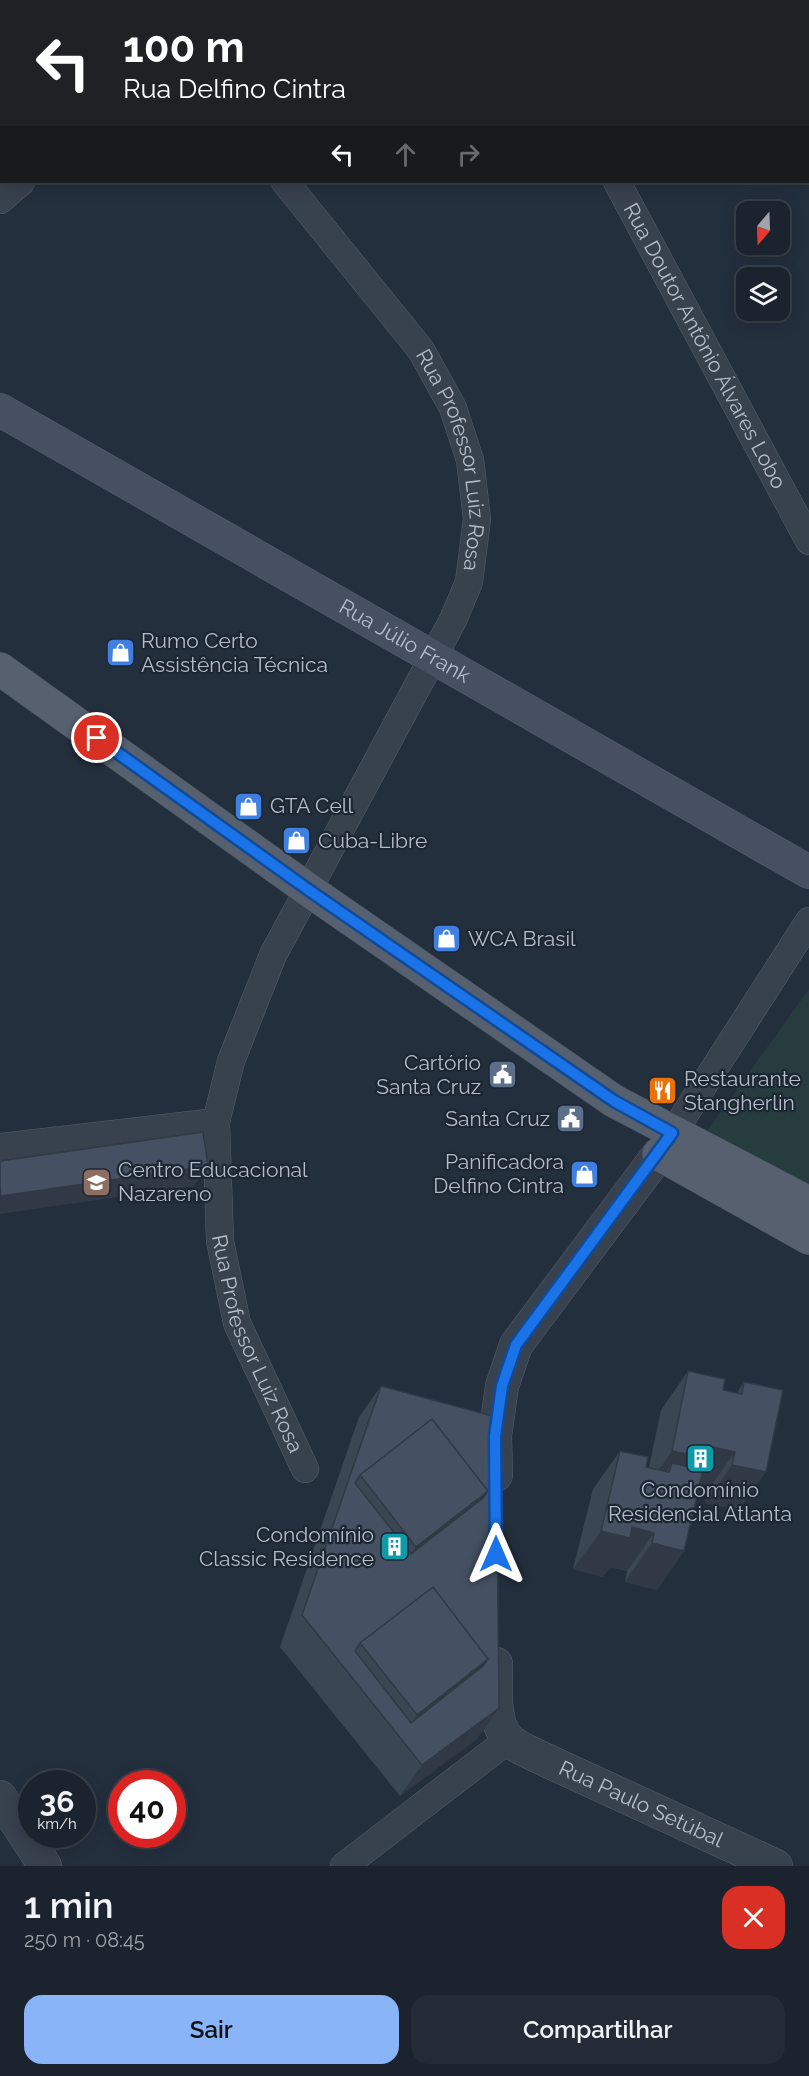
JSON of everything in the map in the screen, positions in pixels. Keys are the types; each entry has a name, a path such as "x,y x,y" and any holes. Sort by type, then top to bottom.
{"main road":[{"name":"Rua Júlio Frank","path":"0,410 809,872"},
{"path":"0,669 310,891 614,1101 666,1143 809,1238"},
{"path":"666,1143 809,1203"}],"street":[{"path":"0,200 20,183"},
{"name":"Rua Professor Luiz Rosa","path":"286,183 421,350 453,408 470,460 477,519 469,582 453,621 310,891 273,955 231,1061 216,1122 220,1241 237,1323 305,1469"},
{"name":"Rua Doutor Antônio Álvares Lobo","path":"618,183 809,541"},
{"path":"496,1507 495,1436 502,1386 516,1345 666,1143 809,921"},
{"path":"0,1147 216,1122"},
{"path":"344,1866 508,1740 500,1721 496,1696 496,1637"},
{"name":"Rua Paulo Setúbal","path":"508,1740 538,1757 776,1866"},
{"path":"0,1797 45,1866"}],"green space":[{"path":"809,989 809,1187 707,1131"}],"building":[{"path":"203,1132 208,1166 1,1196 0,1161"},
{"path":"688,1371 725,1379 723,1390 742,1394 744,1382 783,1390 766,1472 732,1465 735,1452 712,1447 710,1459 672,1451"},
{"path":"381,1386 496,1417 499,1708 422,1765 302,1615","holes":["432,1419 488,1491 483,1498 411,1554 355,1483 360,1475","433,1587 488,1659 483,1666 411,1723 355,1651 360,1643"]},
{"path":"432,1419 488,1491 416,1547 360,1475"},
{"path":"620,1451 648,1457 646,1467 669,1472 672,1463 703,1470 684,1551 652,1543 654,1533 632,1527 630,1538 601,1531"},
{"path":"433,1587 488,1659 417,1715 360,1643"}],"place":[{"name":"Rumo Certo Assistência Técnica","path":"120,653"},
{"name":"GTA Cell","path":"249,806"},
{"name":"Cuba-Libre","path":"297,841"},
{"name":"WCA Brasil","path":"447,939"},
{"name":"Cartório Santa Cruz","path":"502,1075"},
{"name":"Restaurante Stangherlin","path":"663,1091"},
{"name":"Santa Cruz","path":"571,1119"},
{"name":"Panificadora Delfino Cintra","path":"585,1174"},
{"name":"Centro Educacional Nazareno","path":"97,1182"},
{"name":"Condomínio Residencial Atlanta","path":"700,1459"},
{"name":"Condomínio Classic Residence","path":"395,1547"}],"route":[{"path":"97,738 156,778 310,891 614,1101 672,1133 659,1154 516,1345 502,1386 495,1436 496,1554"}]}
